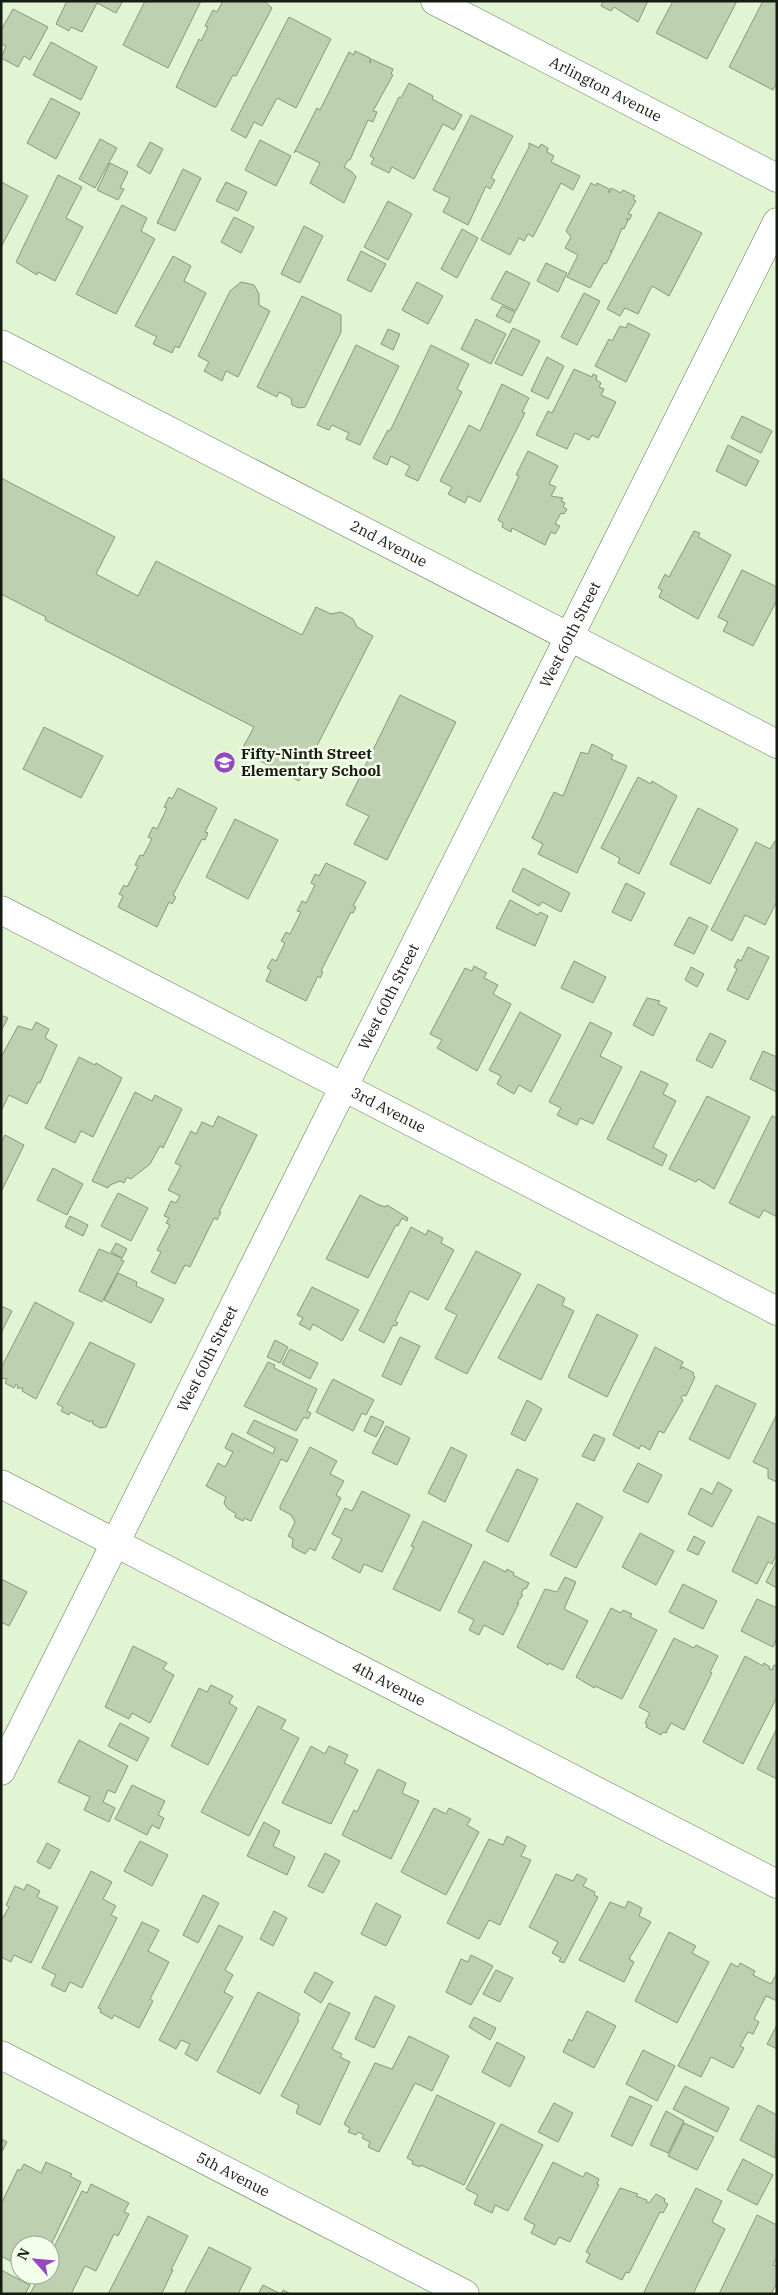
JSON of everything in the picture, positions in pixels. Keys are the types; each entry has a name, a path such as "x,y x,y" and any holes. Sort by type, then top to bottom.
{"street":[{"name":"Arlington Avenue","path":"435,1 777,178"},
{"name":"West 60th Street","path":"1,1771 777,222"},
{"name":"2nd Avenue","path":"1,344 777,744"},
{"name":"3rd Avenue","path":"1,910 777,1311"},
{"name":"4th Avenue","path":"1,1484 777,1884"},
{"name":"5th Avenue","path":"1,2055 466,2294"}],"building":[{"path":"67,1 123,1 116,13 97,3 82,32 71,27 69,31 56,24"},
{"path":"145,1 201,1 168,68 123,45"},
{"path":"223,1 264,1 272,8 236,76 233,75 216,107 214,107 176,87 199,39 201,41 208,27 205,26 213,10 217,12"},
{"path":"603,1 648,1 638,22 614,7 611,11 601,6"},
{"path":"673,1 737,1 707,59 656,33"},
{"path":"763,1 777,1 777,82 773,90 729,67"},
{"path":"13,9 48,27 30,60 24,56 18,67 1,58 6,46 1,44 1,30"},
{"path":"289,17 331,39 296,108 277,98 262,126 254,122 246,138 231,130"},
{"path":"51,42 97,67 81,100 33,75"},
{"path":"355,51 370,58 370,63 371,59 393,69 391,74 393,75 373,111 377,112 373,122 368,120 350,160 348,160 344,167 356,177 344,203 310,183 320,163 296,151 294,153 317,108 320,110 349,52 354,55"},
{"path":"409,83 433,96 432,99 462,115 454,130 443,124 414,179 392,167 389,173 371,164 374,158 370,156 399,97 401,98"},
{"path":"51,98 80,113 56,159 27,143"},
{"path":"471,115 513,136 491,178 495,180 490,189 486,186 468,225 443,212 450,198 433,190"},
{"path":"100,139 117,148 95,188 79,179"},
{"path":"260,140 291,156 276,186 245,170"},
{"path":"150,142 163,149 150,174 137,166"},
{"path":"529,143 539,148 541,144 548,148 547,152 554,156 551,162 580,176 573,190 561,183 533,237 528,234 524,241 519,238 510,255 481,240 529,147"},
{"path":"110,163 128,172 120,188 124,189 118,200 97,190"},
{"path":"183,169 201,178 175,231 157,223"},
{"path":"58,175 82,187 66,218 83,227 55,281 38,272 37,275 16,262"},
{"path":"1,182 28,196 1,247"},
{"path":"226,182 247,192 238,211 216,201"},
{"path":"591,183 596,186 597,183 609,189 609,193 611,188 621,193 623,190 635,196 633,199 636,201 628,214 632,215 629,220 626,218 628,220 624,229 622,228 613,250 610,251 612,252 606,264 604,263 590,288 567,277 578,255 565,248 571,237 566,231"},
{"path":"388,201 412,214 388,260 364,247"},
{"path":"122,205 147,218 141,231 155,239 116,314 76,294"},
{"path":"659,212 702,233 669,296 652,286 638,314 625,308 620,316 607,309"},
{"path":"234,217 254,227 241,253 221,242"},
{"path":"304,226 323,236 300,283 281,274"},
{"path":"462,229 478,238 457,278 441,269"},
{"path":"361,251 386,264 371,292 347,280"},
{"path":"173,256 191,266 184,281 206,293 179,348 175,346 172,353 153,344 157,337 135,326"},
{"path":"546,263 567,273 558,292 537,281"},
{"path":"506,271 530,283 516,311 491,299"},
{"path":"241,282 254,285 259,294 259,305 270,311 238,377 226,371 222,381 204,371 209,362 198,356 230,291"},
{"path":"417,282 443,296 428,324 402,310"},
{"path":"584,293 600,301 577,345 561,337"},
{"path":"302,296 341,315 341,332 305,407 299,408 292,405 291,398 279,392 277,397 257,387"},
{"path":"502,306 515,312 510,323 496,316"},
{"path":"476,319 506,334 491,364 461,349"},
{"path":"628,323 650,334 626,382 595,366 609,339 612,341 620,326 626,328"},
{"path":"513,328 540,341 522,376 495,363"},
{"path":"388,329 400,334 393,350 381,344"},
{"path":"356,345 399,366 360,445 346,439 349,433 332,425 329,430 317,425"},
{"path":"431,345 469,364 457,389 462,392 418,481 405,475 410,466 391,456 387,465 373,458 388,430 390,431"},
{"path":"547,357 564,366 548,399 531,391"},
{"path":"574,369 592,377 593,374 597,376 596,380 601,383 599,387 604,389 601,395 616,402 598,438 592,435 589,440 575,433 567,449 536,435 548,411 552,413"},
{"path":"502,384 529,398 522,412 525,413 480,502 468,496 465,503 448,494 452,487 440,481 469,425 480,431"},
{"path":"742,416 772,431 761,453 731,438"},
{"path":"728,445 759,461 746,486 716,471"},
{"path":"528,451 558,466 549,484 556,487 551,496 563,498 561,501 565,503 563,507 567,509 564,514 561,513 555,524 560,526 555,534 551,532 545,545 512,528 511,532 502,527 503,523 498,520 519,476 516,475"},
{"path":"1,478 115,537 96,574 138,596 156,561 302,635 316,607 331,614 341,612 353,619 357,627 373,636 299,781 241,751 254,727 45,620 46,617 1,594"},
{"path":"694,531 700,533 698,537 731,555 698,619 659,597 662,590 658,588 665,574 669,577"},
{"path":"742,570 777,587 777,600 753,646 723,631 728,622 718,617"},
{"path":"400,695 456,722 387,860 354,844 369,816 346,805"},
{"path":"44,727 103,756 81,798 23,769"},
{"path":"592,744 613,755 611,759 627,766 577,873 538,854 543,844 532,838 554,792 563,796 581,752 588,754"},
{"path":"638,777 651,784 652,781 677,796 639,874 618,863 620,858 601,848"},
{"path":"178,788 217,808 205,832 208,833 205,840 202,839 173,895 176,897 172,904 169,902 157,927 118,907 123,896 119,894 124,885 127,887 138,866 135,865 140,855 143,856 152,839 148,837 153,827 157,829 167,808 164,807 169,797 172,799"},
{"path":"698,808 738,829 710,884 670,864"},
{"path":"235,819 278,840 248,899 206,877"},
{"path":"775,841 777,842 777,901 765,925 745,915 732,941 711,930 756,842 770,849"},
{"path":"326,863 366,882 353,906 356,907 353,913 351,912 321,971 323,972 320,978 318,976 306,1001 266,981 271,970 267,968 272,959 276,961 285,943 281,941 286,932 290,934 301,912 297,911 302,901 306,903 315,885 311,883 315,874 319,876"},
{"path":"523,868 570,893 561,912 542,902 539,906 512,891"},
{"path":"626,883 645,893 631,921 612,912"},
{"path":"510,900 538,915 540,912 548,916 535,946 496,928"},
{"path":"689,917 708,926 694,954 674,945"},
{"path":"748,947 769,957 748,1000 727,990 737,969 734,967 738,959 741,961"},
{"path":"574,961 606,977 593,1003 561,988"},
{"path":"474,966 487,973 484,978 498,985 493,994 511,1004 477,1071 437,1048 442,1040 430,1034 465,968 472,971"},
{"path":"691,967 704,974 697,987 685,980"},
{"path":"647,998 660,1001 658,1004 667,1008 653,1036 633,1025"},
{"path":"520,1012 561,1035 531,1092 519,1085 514,1094 497,1084 501,1076 489,1070"},
{"path":"1,1015 8,1018 1,1031"},
{"path":"36,1022 49,1029 45,1038 57,1045 40,1083 38,1082 27,1104 9,1095 1,1111 1,1057 18,1026 32,1030"},
{"path":"590,1022 612,1033 600,1056 622,1067 593,1124 580,1118 577,1125 557,1115 561,1108 549,1102"},
{"path":"710,1033 726,1041 712,1068 696,1060"},
{"path":"763,1051 777,1057 777,1092 750,1079"},
{"path":"79,1057 95,1065 96,1063 122,1078 93,1137 81,1131 75,1143 45,1128"},
{"path":"641,1071 668,1084 663,1094 676,1101 653,1147 667,1155 662,1166 607,1139"},
{"path":"135,1092 152,1101 155,1095 182,1109 163,1148 160,1146 150,1164 131,1179 127,1177 124,1183 120,1181 110,1185 108,1188 92,1181"},
{"path":"707,1096 750,1117 714,1189 698,1179 696,1182 669,1169"},
{"path":"218,1116 257,1135 219,1212 221,1212 217,1220 214,1218 190,1267 185,1265 175,1284 151,1272 161,1252 157,1250 170,1225 166,1223 169,1218 164,1216 171,1201 176,1203 180,1196 168,1190 181,1166 175,1163 191,1131 196,1134 202,1122 213,1127"},
{"path":"772,1116 777,1118 777,1217 764,1210 759,1218 729,1203"},
{"path":"5,1135 24,1145 2,1190 1,1143"},
{"path":"53,1168 83,1184 67,1215 37,1200"},
{"path":"118,1193 148,1208 131,1241 101,1226"},
{"path":"360,1195 379,1205 386,1207 387,1205 408,1218 407,1221 402,1218 398,1226 396,1225 368,1278 326,1259"},
{"path":"70,1216 88,1225 83,1236 65,1227"},
{"path":"411,1227 426,1235 428,1230 443,1238 441,1243 454,1250 428,1300 410,1291 395,1321 398,1323 396,1326 393,1325 384,1343 359,1330"},
{"path":"116,1243 127,1249 122,1258 111,1252"},
{"path":"99,1249 122,1258 121,1260 124,1261 102,1302 79,1291"},
{"path":"476,1251 521,1274 467,1374 435,1358 457,1315 445,1309"},
{"path":"118,1273 137,1282 136,1286 164,1299 151,1323 104,1300"},
{"path":"538,1284 565,1298 562,1305 574,1311 541,1380 498,1358"},
{"path":"312,1287 359,1310 342,1341 313,1324 310,1330 299,1324 303,1318 297,1315"},
{"path":"35,1302 74,1323 36,1399 22,1391 23,1388 17,1388 16,1384 14,1388 5,1383 7,1379 1,1378 1,1368"},
{"path":"1,1306 12,1311 1,1333"},
{"path":"597,1314 638,1335 607,1397 568,1377"},
{"path":"400,1337 420,1346 401,1385 382,1376"},
{"path":"275,1340 288,1347 280,1363 267,1357"},
{"path":"90,1342 135,1364 106,1427 100,1428 93,1424 92,1420 90,1422 70,1412 69,1415 61,1411 63,1407 57,1404"},
{"path":"655,1347 683,1362 680,1369 683,1367 694,1373 695,1377 686,1396 683,1395 681,1398 683,1400 664,1433 659,1431 650,1450 641,1445 639,1449 613,1435"},
{"path":"290,1349 318,1363 310,1379 282,1364"},
{"path":"268,1362 275,1365 274,1368 317,1389 307,1411 311,1413 308,1419 304,1417 296,1431 244,1406"},
{"path":"333,1379 374,1400 366,1415 362,1413 353,1431 316,1412"},
{"path":"716,1385 756,1404 729,1459 689,1439"},
{"path":"527,1400 542,1409 525,1441 511,1434"},
{"path":"777,1414 777,1482 768,1478 768,1469 753,1462"},
{"path":"371,1416 384,1422 376,1437 364,1431"},
{"path":"254,1420 298,1440 287,1462 281,1459 251,1521 244,1518 243,1521 235,1517 236,1514 227,1508 224,1503 226,1497 206,1486 218,1463 225,1467 233,1452 225,1448 232,1433 273,1454 275,1448 247,1433"},
{"path":"386,1426 410,1438 397,1465 372,1453"},
{"path":"594,1434 605,1439 594,1461 582,1456"},
{"path":"310,1447 337,1461 330,1474 344,1481 336,1495 341,1498 315,1551 310,1548 305,1554 292,1547 293,1539 288,1536 295,1522 291,1515 280,1509 280,1506"},
{"path":"451,1447 467,1455 445,1502 428,1493"},
{"path":"638,1463 662,1475 648,1503 623,1491"},
{"path":"517,1469 538,1479 508,1542 486,1531"},
{"path":"718,1482 732,1490 712,1527 688,1514 701,1488 712,1494"},
{"path":"362,1491 410,1515 382,1572 364,1564 360,1573 332,1558 342,1539 332,1534 345,1508 352,1511"},
{"path":"577,1503 603,1517 576,1568 550,1555"},
{"path":"758,1516 777,1525 777,1554 772,1564 768,1562 757,1584 732,1571"},
{"path":"423,1521 472,1545 440,1611 393,1589 414,1547 411,1546"},
{"path":"640,1533 674,1551 656,1585 622,1567"},
{"path":"694,1536 705,1542 698,1555 687,1550"},
{"path":"777,1560 777,1588 766,1582"},
{"path":"484,1561 506,1572 507,1569 514,1573 513,1575 529,1583 521,1594 523,1595 517,1603 519,1603 503,1635 484,1625 479,1635 469,1630 474,1620 458,1612"},
{"path":"565,1577 576,1582 564,1609 588,1621 563,1670 549,1663 548,1665 517,1647 545,1589 557,1592"},
{"path":"1,1579 27,1592 9,1626 1,1622"},
{"path":"683,1584 717,1601 703,1629 669,1612"},
{"path":"757,1599 777,1608 777,1638 773,1647 741,1631"},
{"path":"611,1608 621,1613 623,1610 632,1614 630,1617 657,1630 622,1699 595,1686 594,1688 576,1677"},
{"path":"674,1638 694,1648 696,1645 718,1656 710,1672 712,1673 684,1730 671,1723 666,1733 663,1732 661,1735 646,1727 647,1724 645,1723 650,1713 639,1707"},
{"path":"133,1646 167,1663 163,1669 174,1675 150,1723 132,1713 129,1719 105,1707"},
{"path":"745,1656 763,1666 764,1663 772,1670 774,1665 777,1666 777,1697 743,1764 703,1742"},
{"path":"211,1685 233,1696 229,1703 237,1708 208,1765 171,1746 199,1688 207,1692"},
{"path":"258,1706 286,1720 281,1729 299,1738 249,1836 201,1812"},
{"path":"120,1723 149,1738 137,1761 108,1746"},
{"path":"777,1728 777,1779 757,1769"},
{"path":"79,1740 128,1766 115,1793 108,1790 103,1802 115,1808 109,1822 84,1810 90,1797 58,1782"},
{"path":"311,1746 325,1754 329,1746 348,1755 344,1763 358,1770 331,1824 282,1803"},
{"path":"378,1769 406,1783 402,1793 419,1801 391,1859 342,1835 354,1810 357,1812"},
{"path":"132,1785 165,1801 158,1815 164,1818 159,1829 152,1825 147,1835 115,1819"},
{"path":"434,1808 446,1814 449,1808 471,1819 467,1825 479,1832 446,1895 401,1872"},
{"path":"264,1822 280,1831 273,1846 295,1857 287,1875 247,1856"},
{"path":"507,1836 526,1846 521,1856 531,1860 500,1925 489,1920 479,1939 447,1923 489,1839 503,1845"},
{"path":"140,1841 168,1855 152,1886 124,1871"},
{"path":"47,1843 60,1850 50,1869 37,1862"},
{"path":"325,1853 340,1861 323,1893 308,1886"},
{"path":"91,1871 112,1882 103,1899 116,1906 111,1915 117,1918 82,1988 70,1982 65,1992 51,1985 56,1975 42,1968"},
{"path":"556,1874 573,1881 577,1874 587,1879 583,1886 595,1892 594,1895 598,1897 564,1963 559,1961 561,1958 552,1953 558,1942 529,1927"},
{"path":"27,1884 40,1891 37,1897 58,1907 31,1963 14,1955 11,1962 1,1957 1,1921 9,1907 6,1905 15,1886 24,1890"},
{"path":"203,1895 219,1903 198,1943 183,1935"},
{"path":"628,1901 642,1908 639,1916 651,1922 629,1959 634,1962 624,1982 579,1960 610,1902 625,1908"},
{"path":"376,1903 401,1916 386,1946 361,1934"},
{"path":"274,1911 287,1918 273,1946 260,1939"},
{"path":"142,1922 159,1930 148,1951 169,1962 150,1999 153,2001 139,2028 114,2015 112,2019 100,2012 101,2009 98,2008"},
{"path":"219,1925 243,1937 225,1970 233,1975 224,1992 233,1997 197,2061 185,2054 190,2044 181,2040 176,2049 159,2040"},
{"path":"669,1932 696,1946 692,1953 709,1962 677,2023 635,2001"},
{"path":"471,1955 493,1966 471,2005 446,1992 461,1959 468,1962"},
{"path":"731,1963 738,1967 740,1963 755,1971 753,1975 771,1984 777,1973 777,2001 766,1996 754,2019 759,2022 753,2034 748,2032 740,2046 744,2048 733,2068 711,2057 701,2077 678,2066"},
{"path":"496,1970 513,1978 500,2002 483,1994"},
{"path":"315,1972 333,1982 321,2003 304,1992"},
{"path":"258,1992 300,2014 297,2019 299,2020 260,2094 217,2072"},
{"path":"375,1996 395,2006 374,2048 355,2039"},
{"path":"329,2003 350,2013 332,2049 342,2054 340,2057 350,2062 320,2125 296,2113 299,2105 281,2096"},
{"path":"587,2011 616,2026 594,2068 563,2052 569,2039 572,2041"},
{"path":"474,2017 496,2028 490,2040 469,2027"},
{"path":"777,2025 777,2049 767,2044"},
{"path":"409,2036 449,2056 432,2091 415,2083 379,2152 368,2147 370,2142 362,2138 364,2135 358,2132 356,2135 348,2132 350,2128 344,2124 375,2063 392,2069"},
{"path":"497,2042 525,2057 510,2087 482,2072"},
{"path":"643,2050 675,2066 657,2101 626,2084"},
{"path":"685,2086 729,2108 717,2132 673,2109"},
{"path":"437,2095 495,2123 464,2185 421,2165 420,2167 412,2164 413,2161 407,2158"},
{"path":"630,2096 652,2106 632,2146 611,2136"},
{"path":"554,2103 573,2113 558,2142 538,2132"},
{"path":"758,2105 777,2115 775,2158 740,2140"},
{"path":"666,2111 684,2121 668,2153 650,2145"},
{"path":"684,2123 714,2137 697,2170 668,2156"},
{"path":"501,2124 543,2145 508,2211 495,2205 492,2213 474,2204 478,2195 466,2189"},
{"path":"1,2139 7,2142 1,2153"},
{"path":"743,2159 773,2175 757,2205 727,2190"},
{"path":"46,2162 72,2174 70,2176 81,2182 56,2235 10,2235 10,2261 1,2256 1,2204 18,2169 20,2171 24,2164 41,2173"},
{"path":"553,2162 583,2177 586,2172 599,2179 597,2184 599,2185 570,2242 559,2237 555,2245 531,2233 535,2225 524,2219"},
{"path":"91,2184 129,2203 124,2212 129,2214 118,2236 114,2234 96,2271 85,2266 71,2294 30,2294 35,2285 60,2285 60,2235 82,2191 87,2193"},
{"path":"620,2188 638,2194 636,2196 647,2200 646,2202 649,2203 656,2194 665,2199 664,2202 668,2204 663,2213 660,2212 629,2273 626,2272 622,2280 586,2262 590,2254 586,2252"},
{"path":"696,2188 722,2201 712,2222 725,2229 693,2294 648,2294 644,2292"},
{"path":"757,2215 777,2225 777,2257 773,2265 777,2266 777,2283 771,2294 719,2294"},
{"path":"148,2216 188,2236 162,2293 108,2294"},
{"path":"209,2247 251,2268 238,2294 184,2294"},
{"path":"1,2270 10,2275 10,2285 30,2285 25,2294 1,2294"},
{"path":"263,2285 281,2294 258,2294"},
{"path":"283,2290 291,2294 281,2294"}],"place":[{"name":"Fifty-Ninth Street Elementary School","path":"225,763"}]}
